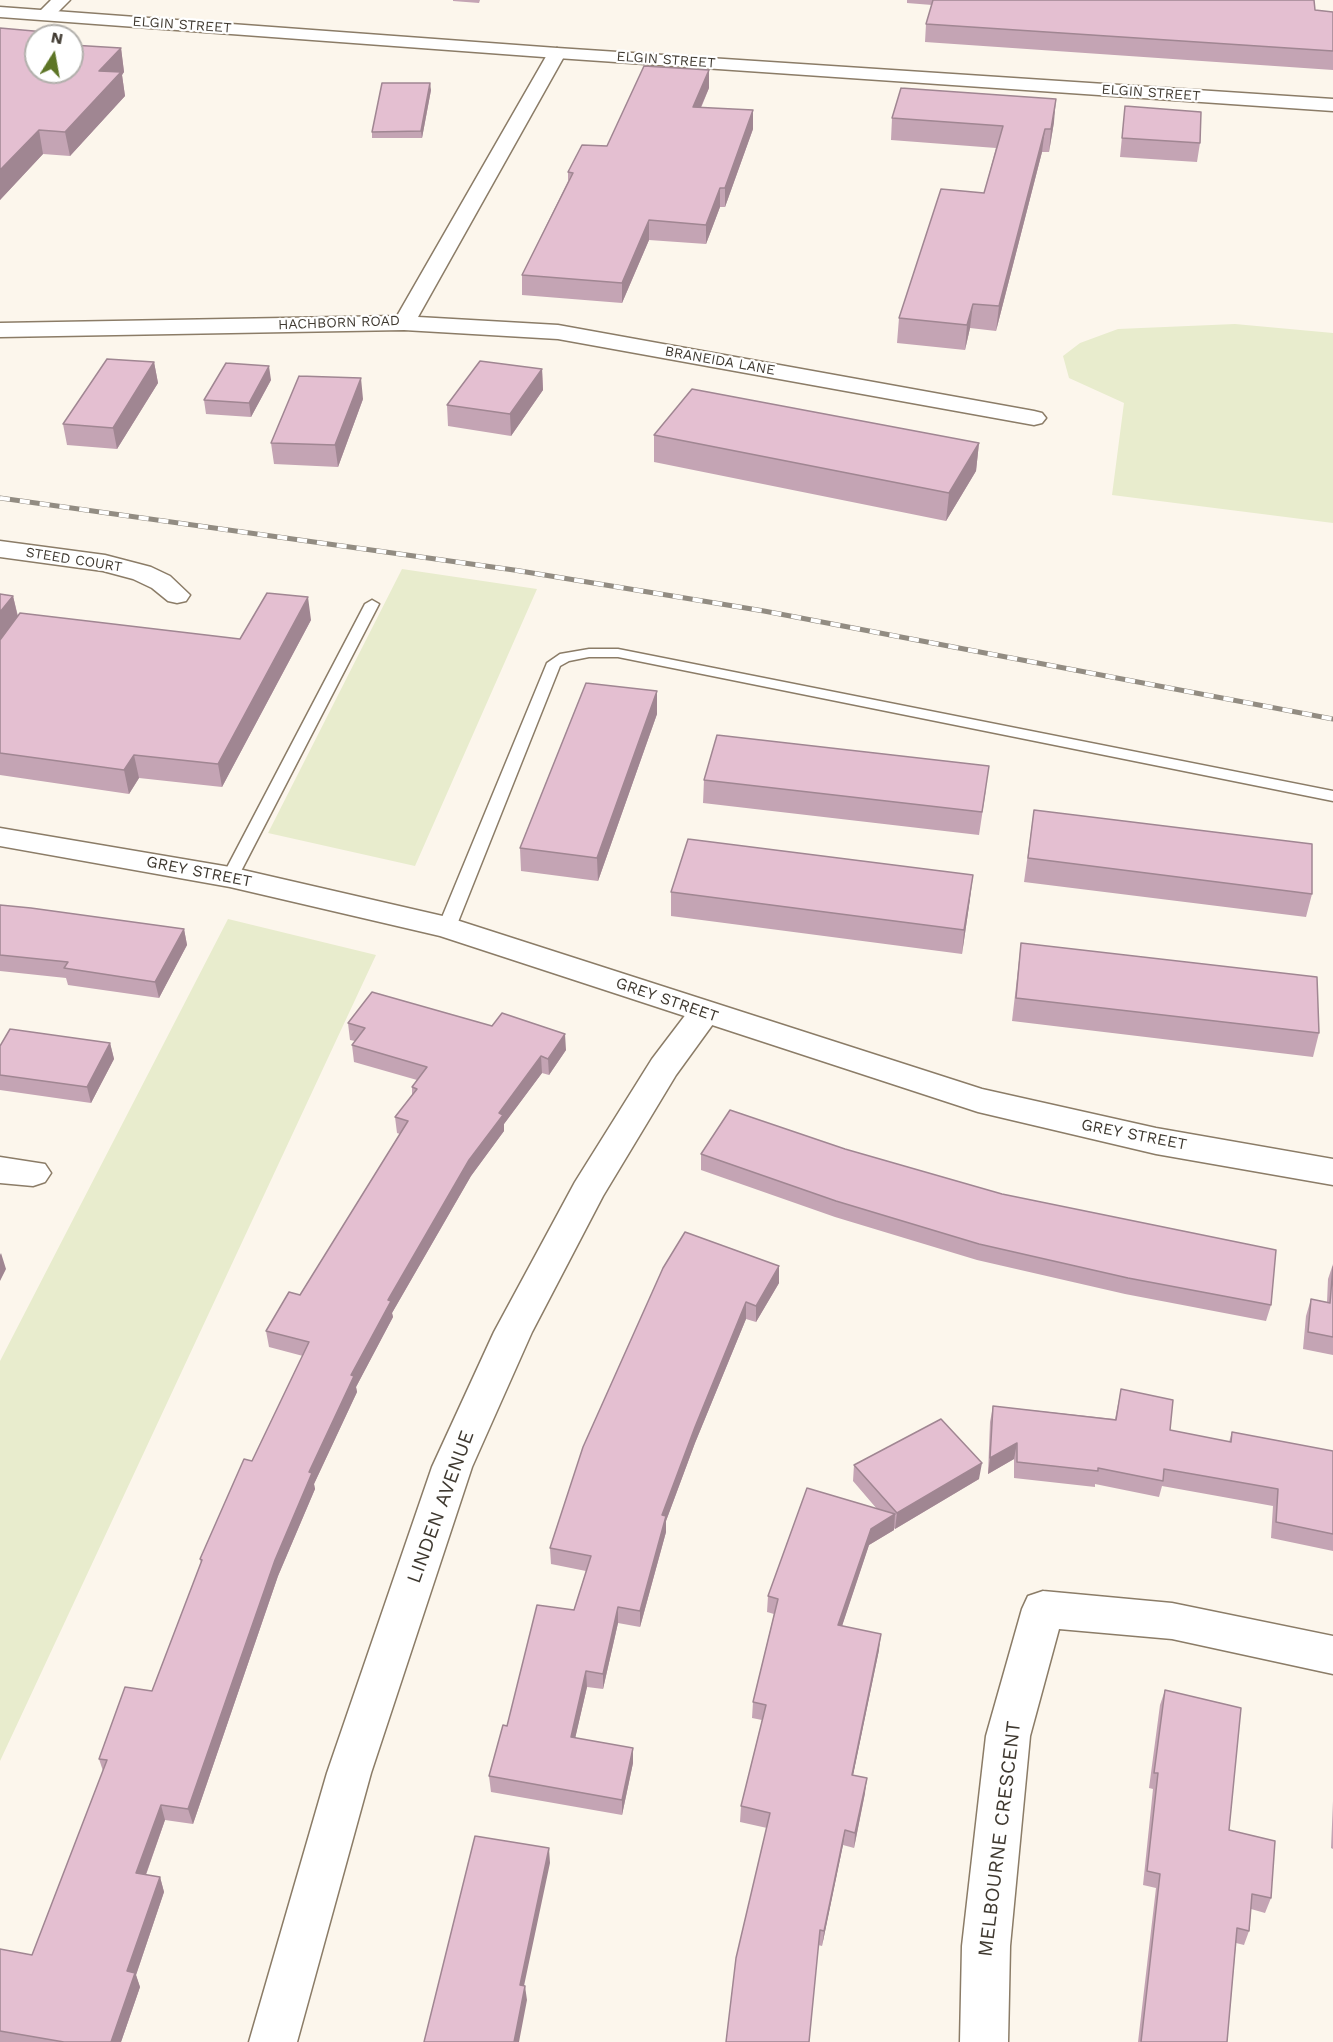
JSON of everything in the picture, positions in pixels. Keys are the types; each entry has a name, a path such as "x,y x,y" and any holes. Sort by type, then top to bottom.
{"street":[{"path":"45,15 61,0"},
{"name":"ELGIN STREET","path":"0,12 557,53 1333,105"},
{"name":"HACHBORN ROAD","path":"0,330 404,323 557,53"},
{"name":"BRANEIDA LANE","path":"404,323 558,332 1034,418"},
{"name":"STEED COURT","path":"0,549 105,563 142,573 162,582 177,595"},
{"name":"GREY STREET","path":"0,837 230,877 447,927 705,1014 978,1100 1156,1141 1333,1172"},
{"name":"LINDEN AVENUE","path":"273,2042 349,1773 452,1467 513,1332 588,1191 664,1067 705,1014"},
{"name":"MELBOURNE CRESCENT","path":"984,2042 986,1946 1008,1736 1043,1609 1172,1621 1333,1655"}],"lane":[{"path":"230,877 372,604"},
{"path":"447,927 554,663 565,657 588,653 618,653 1333,796"}],"green space":[{"path":"1235,324 1333,333 1333,523 1112,495 1124,403 1069,378 1063,356 1080,343 1118,329"},
{"path":"402,569 537,589 415,866 268,833"},
{"path":"228,919 376,955 0,1761 0,1361"}],"building":[{"path":"933,0 1314,0 1315,10 1333,12 1333,51 926,24"},
{"path":"0,28 24,30 24,84 84,84 84,46 121,48 99,71 121,72 65,132 39,130 0,170"},
{"path":"644,66 709,70 693,107 753,110 725,188 720,188 706,225 649,220 622,283 522,275 573,173 568,172 582,145 607,146"},
{"path":"382,83 430,83 421,131 372,132"},
{"path":"901,88 1056,99 1051,129 1045,129 999,306 973,304 967,325 899,318 941,189 984,193 1003,126 892,118"},
{"path":"1125,106 1201,112 1200,143 1122,138"},
{"path":"107,359 154,362 113,428 63,424"},
{"path":"480,361 542,369 510,414 447,405"},
{"path":"226,363 269,366 249,403 204,400"},
{"path":"299,376 361,378 335,445 271,443"},
{"path":"692,389 979,443 949,493 654,435"},
{"path":"267,593 308,597 218,764 134,755 124,770 0,753 0,640 20,613 240,639"},
{"path":"0,594 13,596 0,612"},
{"path":"586,683 657,691 597,858 520,848"},
{"path":"717,735 989,766 982,812 704,780"},
{"path":"1034,810 1312,844 1312,894 1028,858"},
{"path":"688,839 973,875 964,930 671,892"},
{"path":"0,905 184,929 155,982 64,968 68,962 0,955"},
{"path":"1021,943 1317,977 1319,1033 1016,998"},
{"path":"372,992 492,1026 502,1013 565,1034 548,1059 541,1056 499,1113 503,1115 469,1160 388,1300 391,1301 351,1375 354,1376 309,1472 312,1473 275,1560 188,1809 161,1805 136,1873 160,1877 127,1971 135,1973 111,2042 64,2042 0,2031 0,1949 32,1955 107,1760 99,1759 125,1687 152,1691 202,1560 200,1559 244,1459 252,1461 309,1342 266,1331 289,1292 300,1295 408,1121 395,1117 417,1089 412,1087 427,1067 352,1045 365,1028 348,1023"},
{"path":"10,1029 110,1043 87,1087 0,1075 0,1046"},
{"path":"730,1110 845,1149 1002,1194 1276,1250 1271,1305 1128,1278 979,1244 836,1201 701,1154"},
{"path":"685,1232 779,1266 756,1306 746,1302 695,1427 662,1515 666,1516 640,1611 618,1607 603,1674 586,1671 571,1737 633,1748 622,1800 489,1776 503,1725 507,1726 537,1605 574,1610 591,1556 550,1548 583,1447 663,1268"},
{"path":"1333,1267 1333,1337 1308,1332 1311,1299 1330,1303"},
{"path":"1121,1389 1173,1400 1170,1430 1231,1442 1232,1432 1333,1451 1333,1534 1276,1522 1278,1489 1164,1469 1163,1481 1098,1468 1098,1471 1017,1462 1017,1443 990,1458 993,1406 1116,1420"},
{"path":"941,1419 982,1463 897,1513 854,1465"},
{"path":"807,1488 895,1514 871,1529 838,1625 881,1634 852,1775 867,1778 855,1833 845,1830 824,1931 820,1930 809,2042 726,2042 736,1958 770,1813 741,1806 766,1705 753,1702 778,1599 768,1596"},
{"path":"1165,1690 1241,1708 1229,1830 1275,1841 1271,1898 1252,1894 1249,1931 1237,1928 1227,2042 1141,2042 1160,1874 1147,1871 1158,1773 1154,1773"},
{"path":"475,1836 549,1848 520,1985 525,1986 514,2042 424,2042"}],"railway":[{"path":"0,498 514,570 764,611 1333,719"}]}
